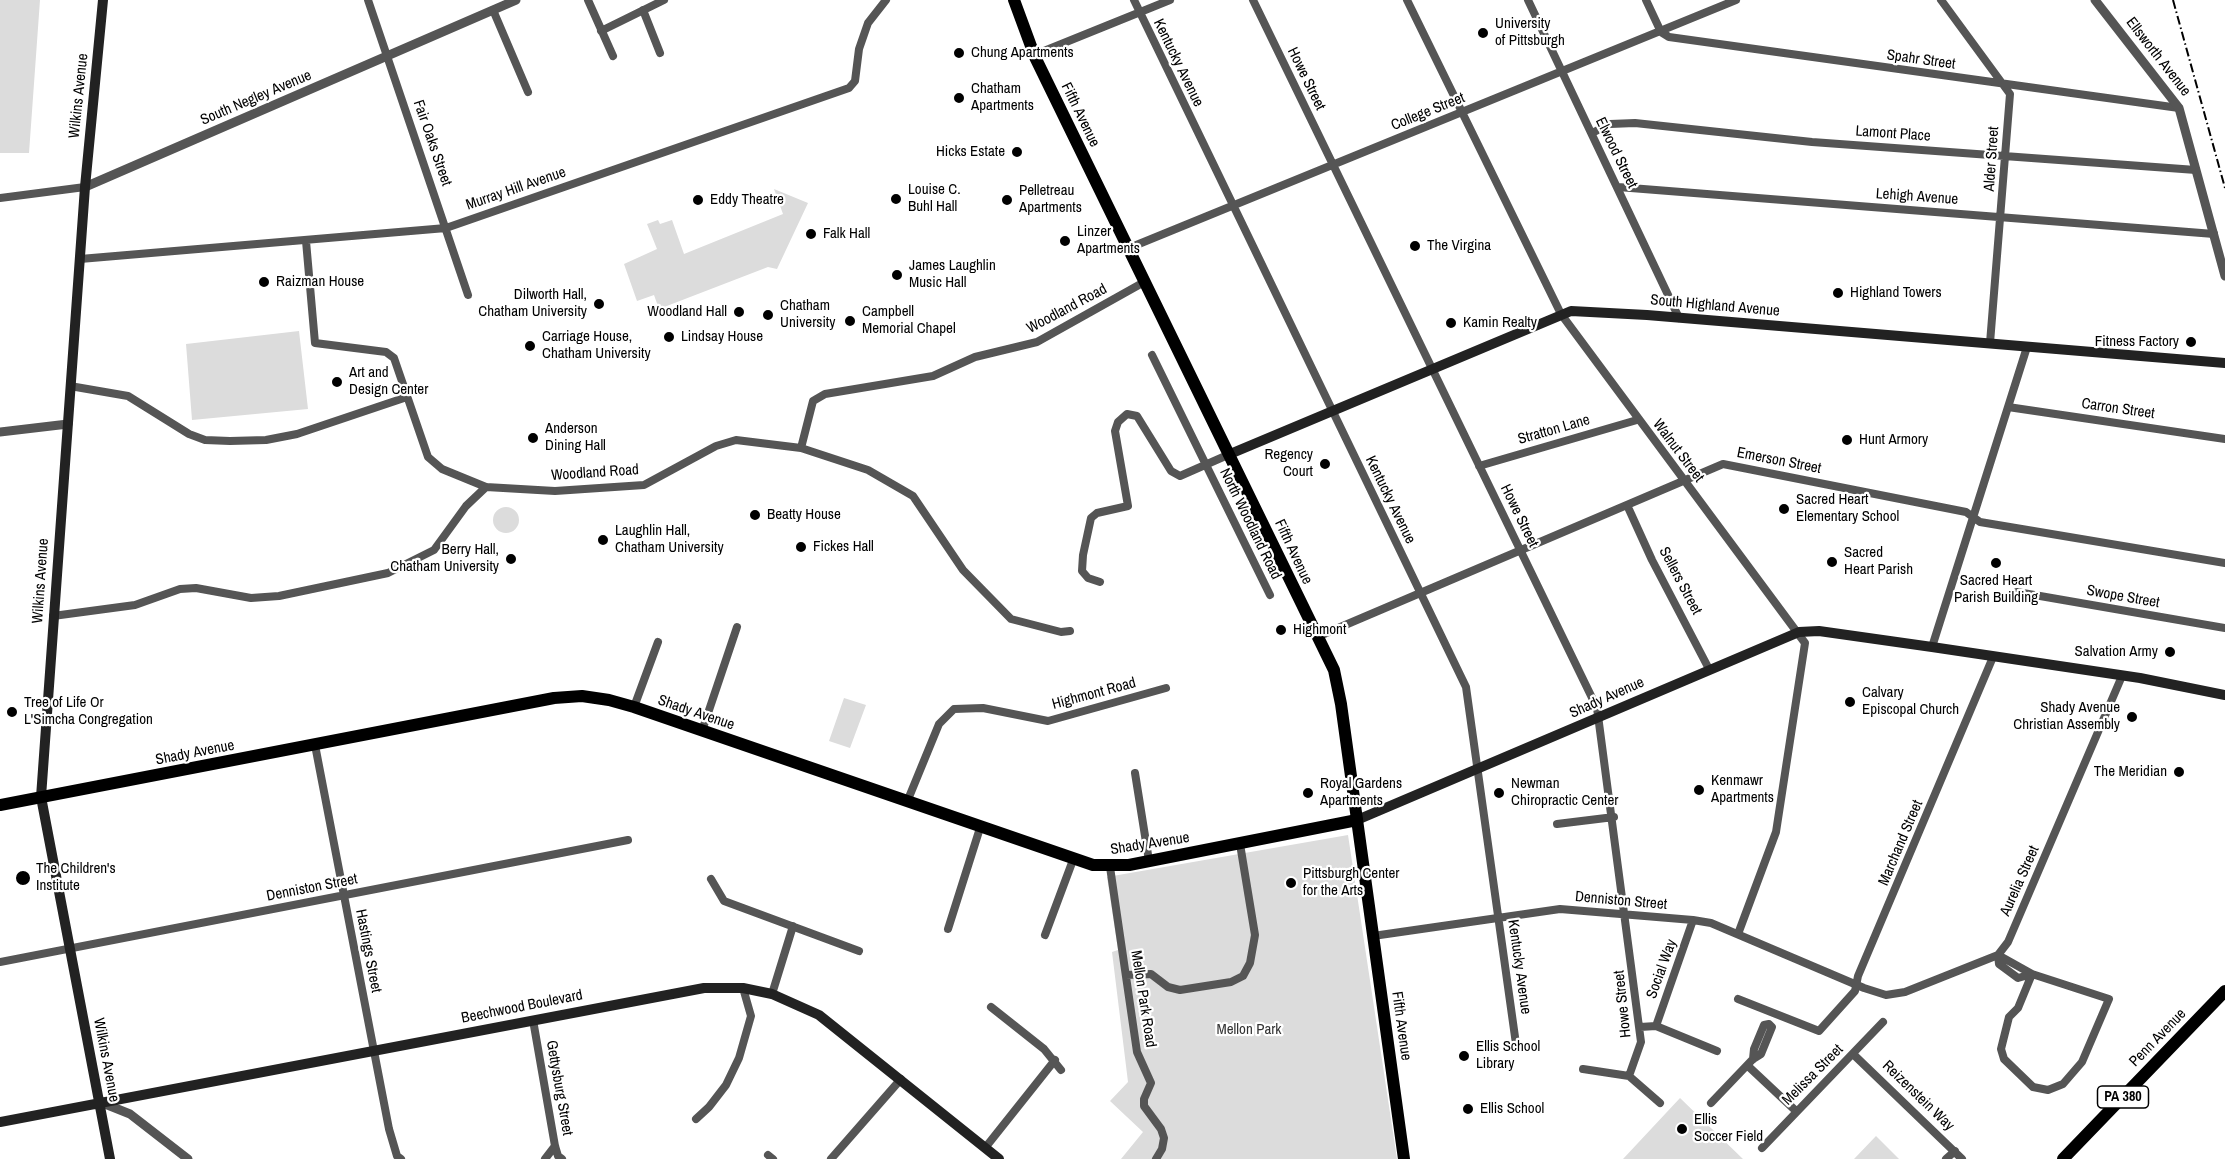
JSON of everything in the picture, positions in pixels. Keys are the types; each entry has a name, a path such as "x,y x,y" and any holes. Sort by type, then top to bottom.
{"main road":[{"name":"Wilkins Avenue","path":"103,0 85,187 41,797 110,1159"},
{"name":"Fifth Avenue","path":"1014,0 1034,55 1334,670 1404,1159"},
{"name":"South Highland Avenue","path":"1230,454 1571,311 2225,363"},
{"name":"Shady Avenue","path":"0,805 554,698 582,696 609,699 634,707 1073,860 1110,867 1357,820 1799,632 1819,631 1932,647 2122,676 2225,695"},
{"name":"Beechwood Boulevard","path":"0,1122 705,987 743,987 772,994 819,1015 999,1159"},
{"name":"Penn Avenue","path":"2063,1159 2225,991"}],"street":[{"name":"Fair Oaks Street","path":"368,0 389,56 468,295"},
{"name":"South Negley Avenue","path":"0,198 85,187 516,0"},
{"path":"588,0 613,56"},
{"path":"601,31 664,0"},
{"name":"Murray Hill Avenue","path":"80,259 446,228 849,88 855,81 859,49 868,22 886,0"},
{"name":"Kentucky Avenue","path":"1134,0 1466,687 1516,1044"},
{"path":"1034,55 1170,0"},
{"name":"Howe Street","path":"1253,0 1600,717 1640,1026 1641,1042 1629,1076"},
{"name":"Walnut Street","path":"1407,0 1561,314 1637,420 1799,632"},
{"name":"Elwood Street","path":"1528,0 1679,318"},
{"path":"1646,0 1661,32"},
{"name":"College Street","path":"1130,248 1736,0"},
{"path":"1941,0 2006,85"},
{"name":"Ellsworth Avenue","path":"2095,0 2179,108 2225,276"},
{"path":"493,10 528,92"},
{"path":"643,10 660,53"},
{"name":"Spahr Street","path":"1661,32 1669,37 2179,108"},
{"name":"Alder Street","path":"1990,343 2002,217 2010,94 2006,85"},
{"name":"Lamont Place","path":"1592,133 1610,124 1635,123 1812,142 2196,171"},
{"name":"Lehigh Avenue","path":"1618,187 2214,234"},
{"path":"53,616 135,605 180,589 196,588 251,598 279,596 388,573 434,550 466,506 486,487 442,468 428,457 394,358 386,352 315,343 306,241"},
{"name":"Woodland Road","path":"486,487 555,491 644,485 716,446 736,440 801,448 813,401 825,394 933,376 975,357 1037,342 1146,281"},
{"path":"1932,647 2027,347"},
{"name":"North Woodland Road","path":"1152,355 1270,595"},
{"path":"70,386 128,396 189,434 205,440 230,441 266,440 297,435 407,397"},
{"name":"Carron Street","path":"2008,407 2225,438"},
{"name":"North Woodland Road","path":"1100,582 1088,578 1082,571 1083,555 1091,518 1097,513 1128,506 1115,430 1118,422 1126,414 1137,416 1171,471 1185,475 1230,454"},
{"name":"Stratton Lane","path":"1479,466 1637,420"},
{"path":"0,432 68,424"},
{"path":"801,448 868,470 913,496 963,570 1011,619 1061,632 1070,632"},
{"name":"Emerson Street","path":"1317,637 1420,591 1723,464 1966,512 1980,522 2225,563"},
{"name":"Sellers Street","path":"1627,505 1652,560 1709,669"},
{"name":"Swope Street","path":"2017,592 2225,628"},
{"path":"702,731 737,627"},
{"path":"1738,934 1776,832 1805,642 1799,632"},
{"path":"634,707 658,642"},
{"name":"Marchand Street","path":"1738,999 1819,1031 1855,992 1856,984 1993,657"},
{"name":"Aurelia Street","path":"1998,955 2008,942 2122,676"},
{"name":"Highmont Road","path":"907,802 939,724 954,709 983,708 1048,721 1166,688"},
{"name":"Hastings Street","path":"315,745 389,1129 397,1156 401,1159"},
{"path":"1135,773 1149,861"},
{"path":"1557,824 1614,817"},
{"path":"948,929 980,828"},
{"name":"Denniston Street","path":"0,962 628,840"},
{"path":"1126,975 1152,974 1168,987 1179,990 1231,982 1243,976 1250,963 1255,935 1240,844"},
{"path":"1045,935 1073,860"},
{"name":"Mellon Park Road","path":"1110,867 1137,1052 1151,1082 1144,1106 1161,1129 1164,1138 1162,1149 1156,1159"},
{"path":"711,879 724,901 859,951"},
{"name":"Denniston Street","path":"1373,936 1560,909 1694,920 1711,923 1856,984"},
{"name":"Social Way","path":"1656,1026 1694,920"},
{"path":"772,994 793,926"},
{"path":"1856,984 1886,995 1897,994 1998,955 2032,974 2109,999 2082,1062 2063,1084 2048,1090 2033,1087 2004,1059 2001,1049 2009,1017 2018,1008 2032,974"},
{"path":"696,1119 709,1107 726,1085 739,1058 751,1016 743,987"},
{"path":"991,1007 1055,1060 1061,1070"},
{"name":"Gettysburg Street","path":"533,1020 555,1146 558,1156 562,1159"},
{"name":"Melissa Street","path":"1762,1148 1883,1022"},
{"path":"1640,1026 1656,1026 1717,1051"},
{"name":"Reizenstein Way","path":"1853,1054 1962,1159"},
{"path":"986,1148 1055,1060"},
{"path":"1712,1103 1751,1062 1796,1111"},
{"path":"1583,1069 1629,1076 1660,1103"},
{"path":"831,1159 901,1079"},
{"path":"99,1102 130,1114 188,1159"},
{"path":"545,1159 555,1146"},
{"path":"1946,1159 1954,1151"}],"green space":[{"path":"0,0 40,0 29,153 0,153"},
{"path":"774,189 808,203 777,269 768,267 659,309 654,295 637,301 624,264 657,249 647,224 658,220 660,224 672,220 684,254 783,214"},
{"path":"299,331 308,409 192,420 186,344"},
{"path":"506,507 515,511 519,520 515,529 506,533 497,529 493,520 497,511"},
{"path":"844,698 866,705 850,748 829,741"},
{"name":"Mellon Park","path":"1348,835 1397,1159 1121,1159 1143,1132 1110,1101 1128,1082 1112,952 1118,950 1107,877"},
{"name":"Ellis Soccer Field","path":"1680,1098 1743,1159 1623,1159"},
{"path":"1876,1136 1899,1159 1854,1159"}],"railway":[{"path":"2173,0 2225,188"}],"place":[{"name":"University of Pittsburgh","path":"1483,33"},
{"name":"Chung Apartments","path":"959,53"},
{"name":"Chatham Apartments","path":"959,98"},
{"name":"Hicks Estate","path":"1017,152"},
{"name":"Louise C. Buhl Hall","path":"896,199"},
{"name":"Eddy Theatre","path":"698,200"},
{"name":"Pelletreau Apartments","path":"1007,200"},
{"name":"Falk Hall","path":"811,234"},
{"name":"Linzer Apartments","path":"1065,241"},
{"name":"The Virgina","path":"1415,246"},
{"name":"James Laughlin Music Hall","path":"897,275"},
{"name":"Raizman House","path":"264,282"},
{"name":"Highland Towers","path":"1838,293"},
{"name":"Dilworth Hall, Chatham University","path":"599,304"},
{"name":"Woodland Hall","path":"739,312"},
{"name":"Chatham University","path":"768,315"},
{"name":"Campbell Memorial Chapel","path":"850,321"},
{"name":"Kamin Realty","path":"1451,323"},
{"name":"Lindsay House","path":"669,337"},
{"name":"Fitness Factory","path":"2191,342"},
{"name":"Carriage House, Chatham University","path":"530,346"},
{"name":"Art and Design Center","path":"337,382"},
{"name":"Anderson Dining Hall","path":"533,438"},
{"name":"Hunt Armory","path":"1847,440"},
{"name":"Regency Court","path":"1325,464"},
{"name":"Sacred Heart Elementary School","path":"1784,509"},
{"name":"Beatty House","path":"755,515"},
{"name":"Laughlin Hall, Chatham University","path":"603,540"},
{"name":"Fickes Hall","path":"801,547"},
{"name":"Berry Hall, Chatham University","path":"511,559"},
{"name":"Sacred Heart Parish","path":"1832,562"},
{"name":"Sacred Heart Parish Building","path":"1996,563"},
{"name":"Highmont","path":"1281,630"},
{"name":"Salvation Army","path":"2170,652"},
{"name":"Calvary Episcopal Church","path":"1850,702"},
{"name":"Tree of Life Or L'Simcha Congregation","path":"12,712"},
{"name":"Shady Avenue Christian Assembly","path":"2132,717"},
{"name":"The Meridian","path":"2179,772"},
{"name":"Kenmawr Apartments","path":"1699,790"},
{"name":"Royal Gardens Apartments","path":"1308,793"},
{"name":"Newman Chiropractic Center","path":"1499,793"},
{"name":"The Children's Institute","path":"23,878"},
{"name":"Pittsburgh Center for the Arts","path":"1291,883"},
{"name":"Ellis School Library","path":"1464,1056"},
{"name":"Ellis School","path":"1468,1109"},
{"name":"Ellis Soccer Field","path":"1682,1129"}]}
